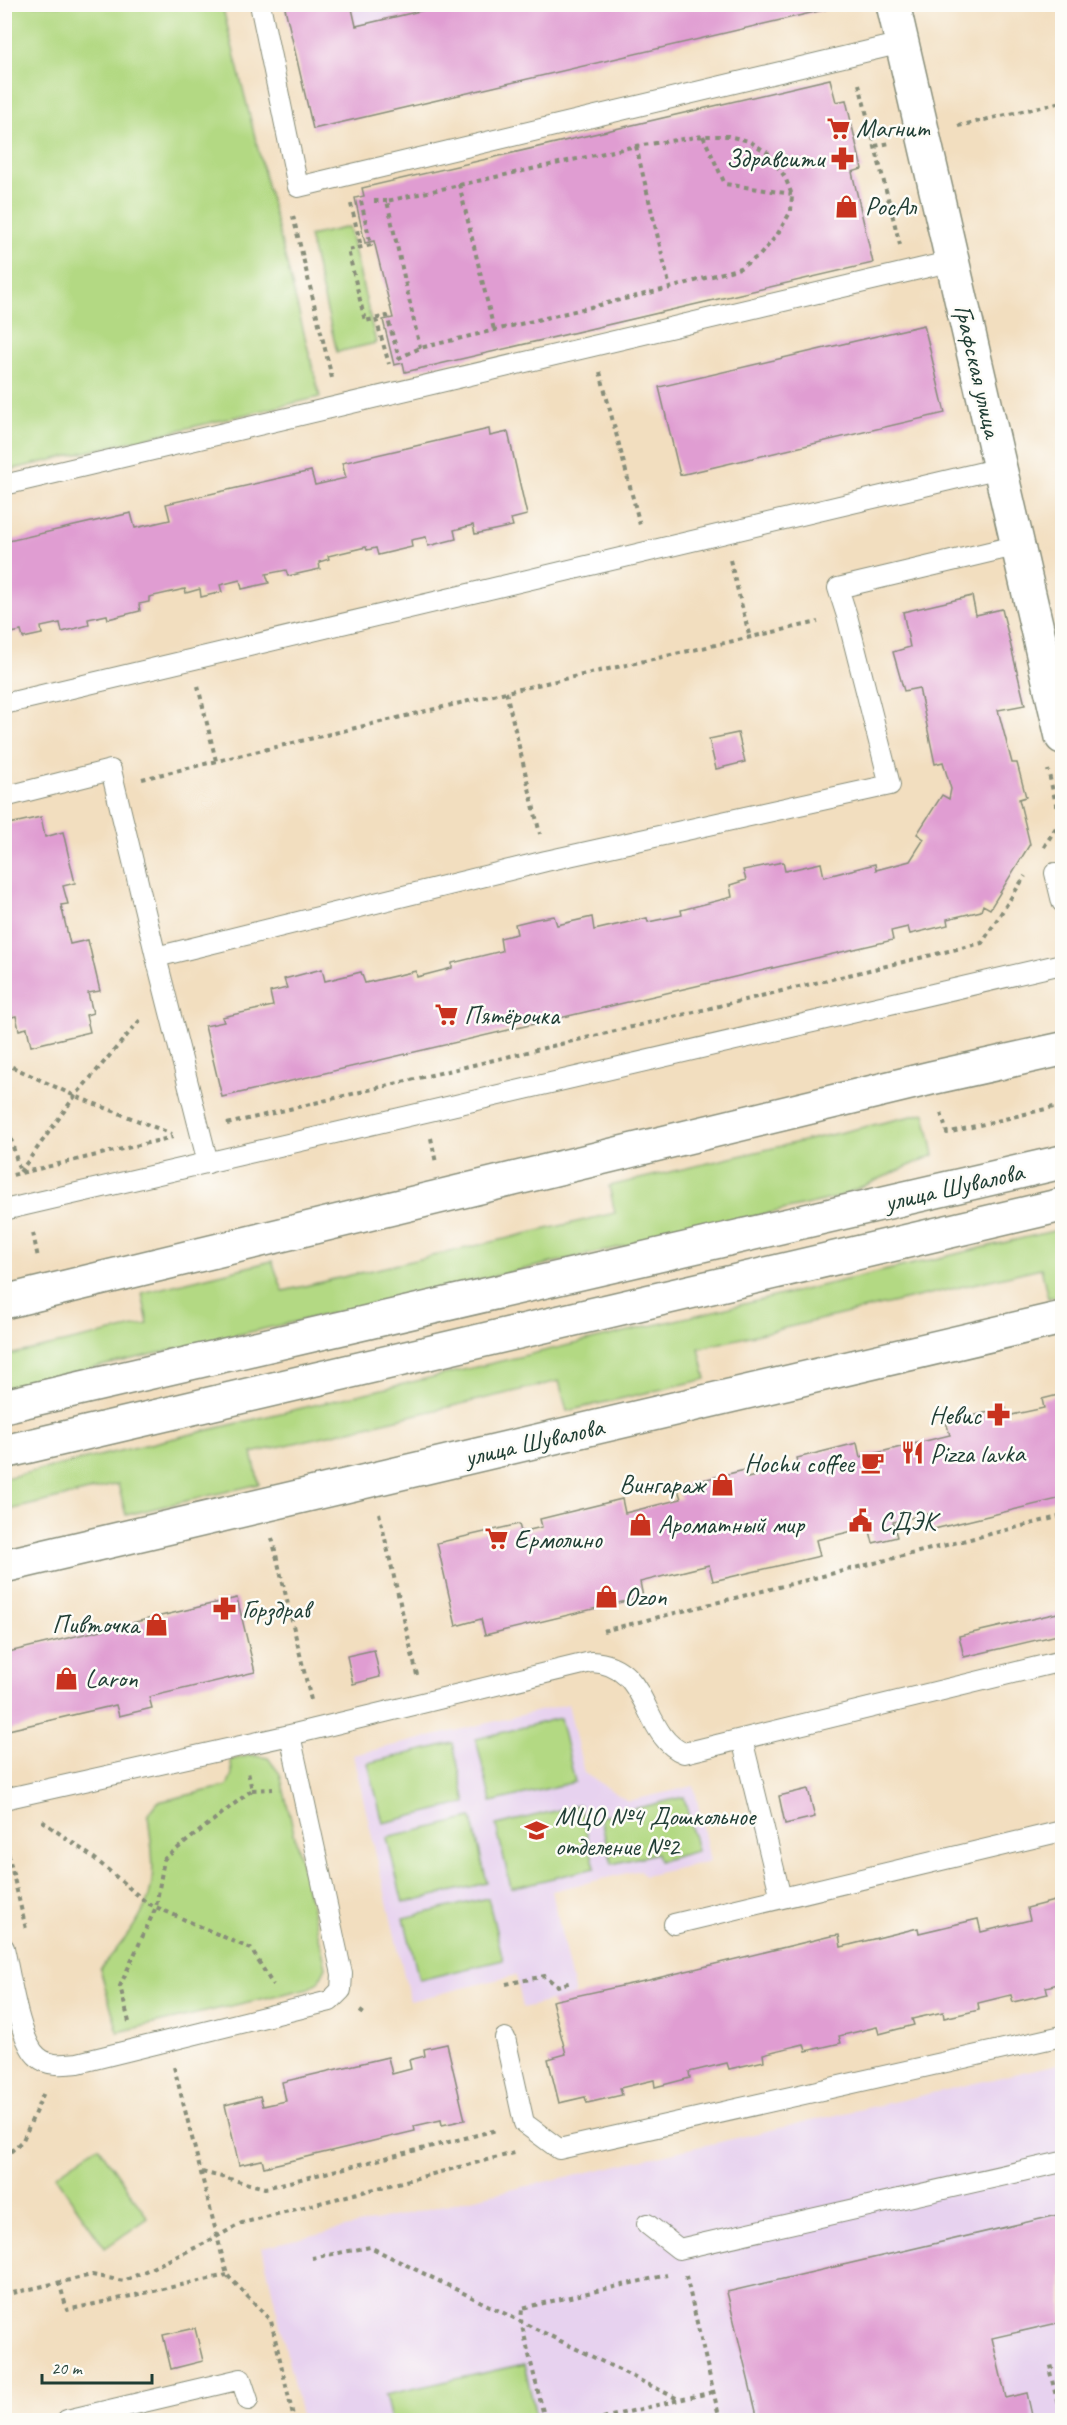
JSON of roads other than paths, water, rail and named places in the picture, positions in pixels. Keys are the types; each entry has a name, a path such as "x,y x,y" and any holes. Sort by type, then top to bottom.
{"street":[{"name":"Графская улица","path":"893,4 1062,737"},
{"path":"4,1302 931,1078 1062,1049"},
{"name":"улица Шувалова","path":"4,1406 1062,1162"},
{"name":"улица Шувалова","path":"4,1452 1062,1205"},
{"name":"улица Шувалова","path":"4,1566 1062,1318"}],"lane":[{"path":"260,4 298,187 902,43"},
{"path":"4,484 953,261"},
{"path":"4,704 999,468"},
{"path":"156,957 546,861 890,785 848,616 838,588 1019,545"},
{"path":"4,797 111,770 208,1163"},
{"path":"1055,873 1062,902"},
{"path":"4,1210 1062,964"},
{"path":"4,1799 290,1735 591,1662 608,1662 621,1671 635,1685 664,1737 674,1749 684,1753 1062,1661"},
{"path":"5,1949 25,2039 38,2057 54,2065 78,2063 330,2001 341,1990 342,1974 290,1735"},
{"path":"742,1739 781,1898"},
{"path":"674,1924 1062,1832"},
{"path":"505,2038 524,2123 559,2149 1062,2036"},
{"path":"647,2224 679,2249 1062,2162"},
{"path":"67,2421 242,2379 248,2400"}],"place":[{"name":"Магнит","path":"838,128"},
{"name":"Здравсити","path":"842,158"},
{"name":"РосАл","path":"847,206"},
{"name":"Пятёрочка","path":"446,1015"},
{"name":"Невис","path":"999,1415"},
{"name":"Pizza lavka","path":"912,1453"},
{"name":"Hochu coffee","path":"872,1463"},
{"name":"Вингараж","path":"723,1484"},
{"name":"СДЭК","path":"861,1521"},
{"name":"Ароматный мир","path":"640,1524"},
{"name":"Ермолино","path":"496,1539"},
{"name":"Ozon","path":"606,1596"},
{"name":"Горздрав","path":"224,1609"},
{"name":"Пивточка","path":"157,1624"},
{"name":"Laron","path":"67,1678"},
{"name":"МЦО №4 Дошкольное отделение №2","path":"537,1831"}]}
